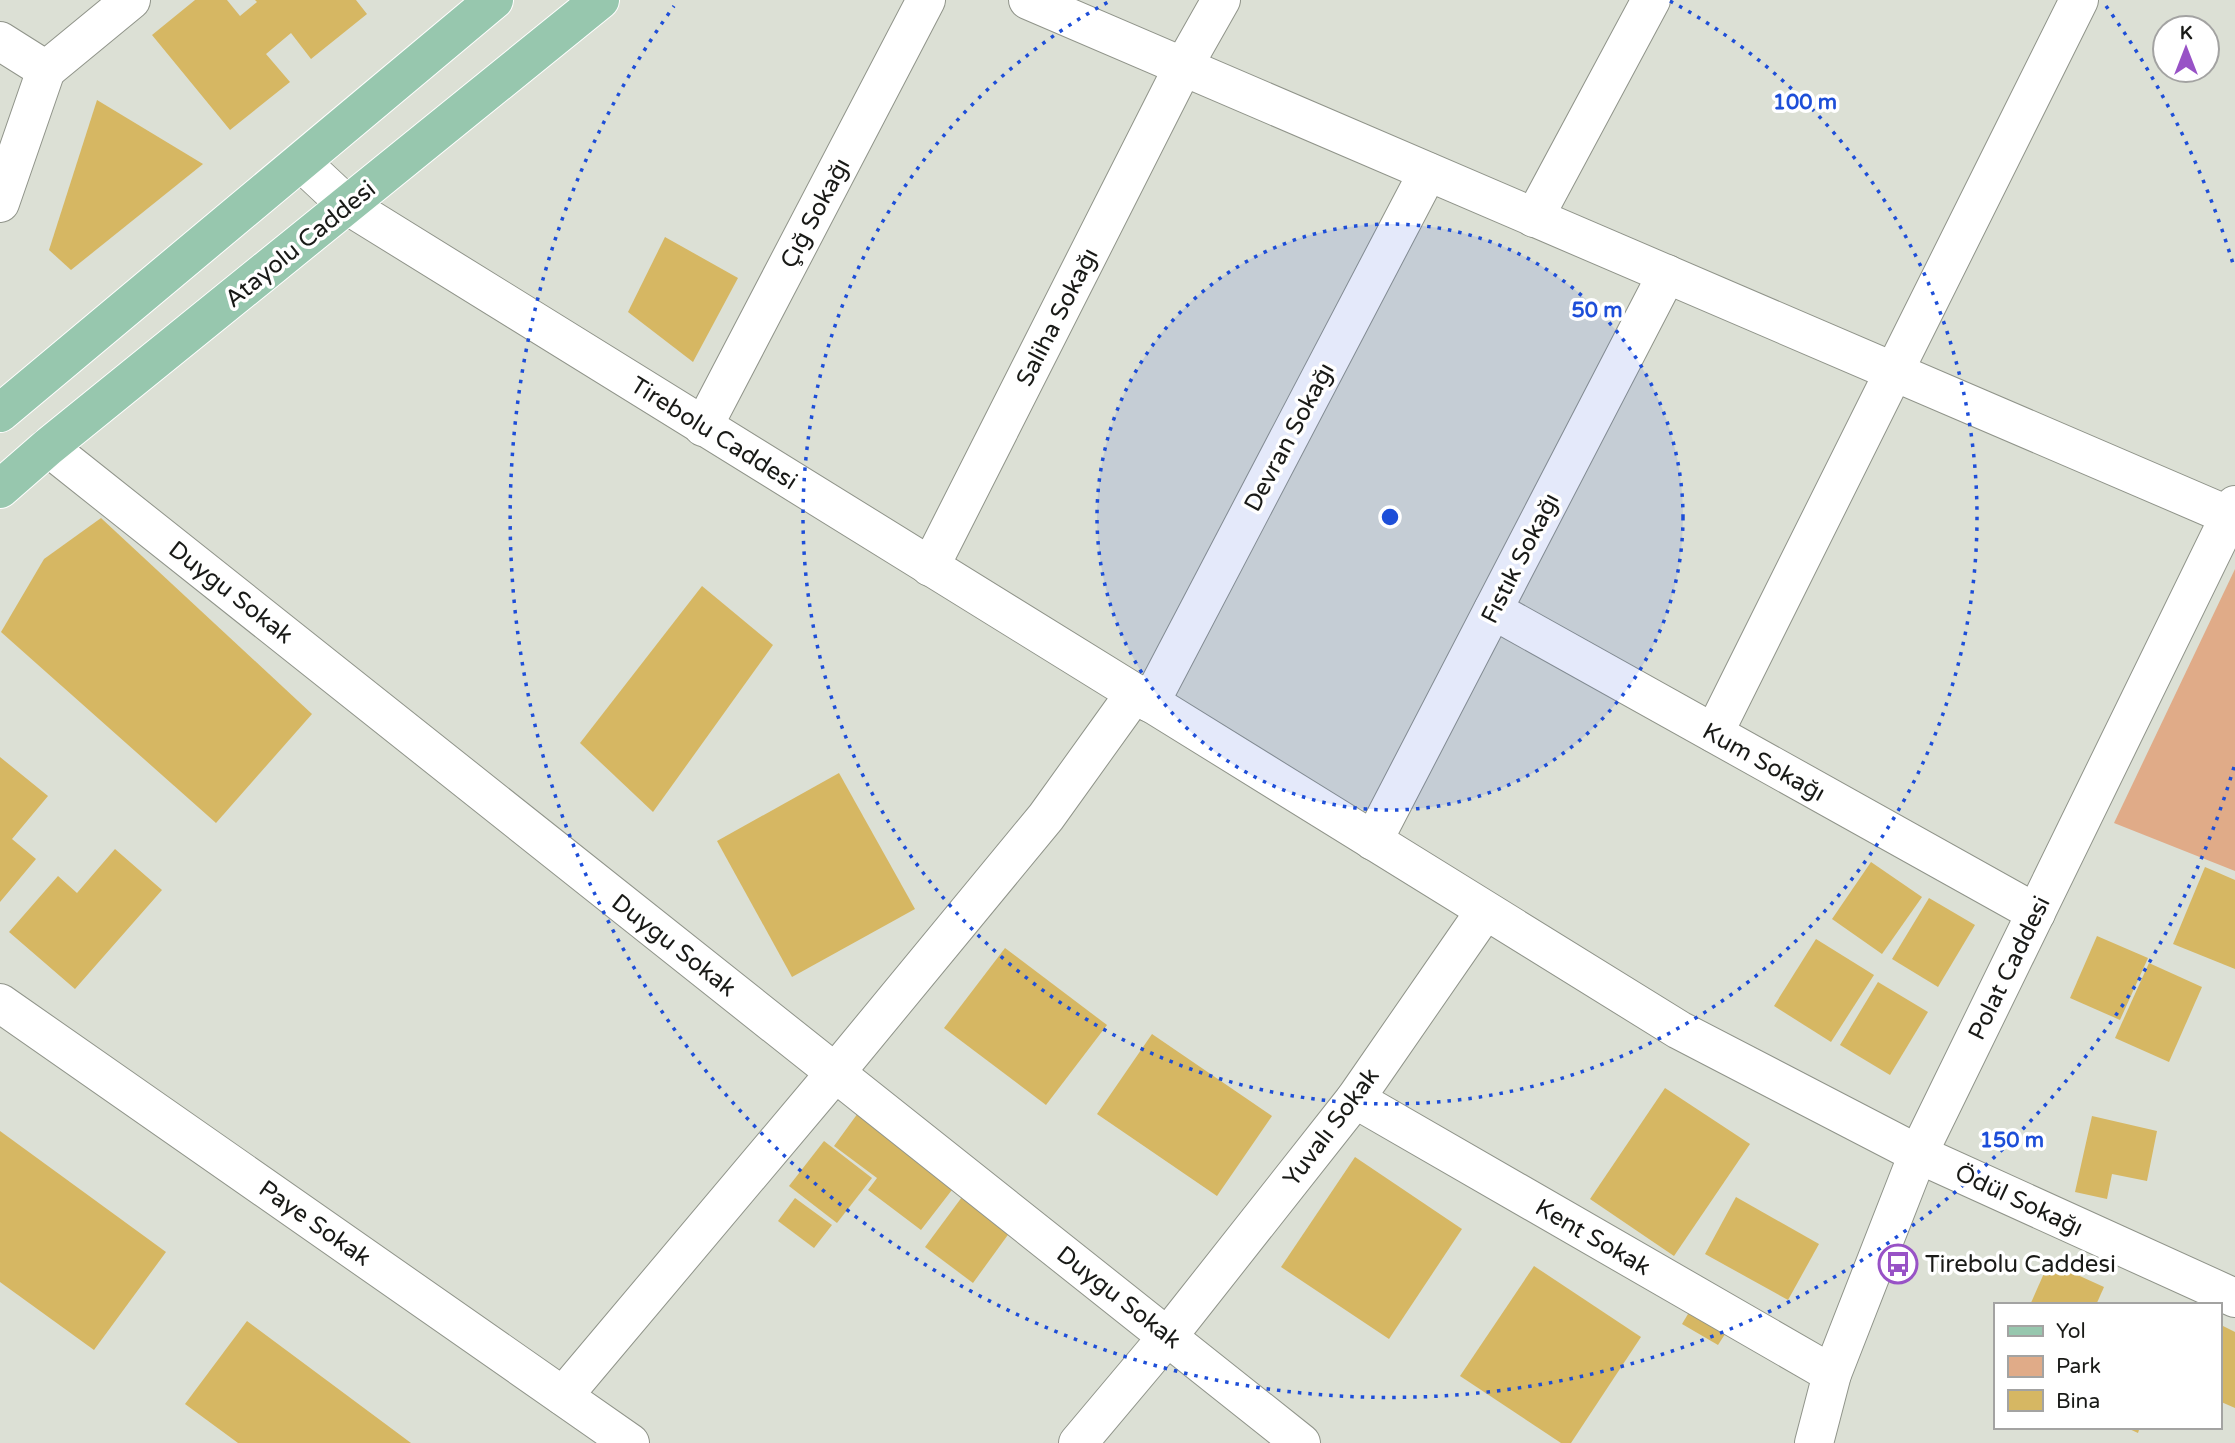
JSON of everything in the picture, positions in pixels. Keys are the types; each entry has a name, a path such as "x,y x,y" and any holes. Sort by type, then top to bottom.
{"main road":[{"path":"0,413 494,0"},
{"name":"Atayolu Caddesi","path":"0,489 48,447 600,0"}],"street":[{"path":"0,203 46,71 131,0"},
{"name":"Çığ Sokağı","path":"703,427 926,0"},
{"path":"1028,0 1895,372 2232,510"},
{"name":"Saliha Sokağı","path":"930,567 1183,66 1221,0"},
{"path":"1534,218 1651,0"},
{"path":"1714,733 2079,0"},
{"path":"0,41 46,71"},
{"name":"Tirebolu Caddesi","path":"302,162 347,205 1485,911"},
{"name":"Devran Sokağı","path":"563,1396 835,1073 1142,698 1428,172"},
{"name":"Fıstık Sokağı","path":"1373,841 1667,274"},
{"name":"Duygu Sokak","path":"48,447 1300,1443"},
{"name":"Polat Caddesi","path":"1814,1443 1832,1374 1919,1154 2232,510"},
{"name":"Kum Sokağı","path":"1493,610 2036,913"},
{"name":"Yuvalı Sokak","path":"1078,1443 1168,1336 1355,1099 1485,911"},
{"name":"Ödül Sokağı","path":"1485,911 1679,1030 1919,1154 2235,1298"},
{"name":"Paye Sokak","path":"0,1003 630,1443"},
{"name":"Kent Sokak","path":"1355,1099 1832,1374"}],"green space":[{"path":"2235,569 2235,871 2114,823"}],"building":[{"path":"195,0 227,0 240,16 257,2 255,0 356,0 367,14 311,59 291,33 266,54 290,82 230,130 152,35"},
{"path":"97,100 203,164 71,270 49,250"},
{"path":"665,237 738,278 693,362 628,312"},
{"path":"101,518 312,714 216,823 1,632 44,559"},
{"path":"702,586 773,645 653,812 580,743"},
{"path":"0,757 48,796 12,839 36,859 0,902"},
{"path":"839,773 915,909 792,977 717,841"},
{"path":"115,849 162,890 75,989 9,932 58,876 77,893"},
{"path":"1871,862 1922,897 1882,954 1832,919"},
{"path":"2205,867 2235,880 2235,969 2173,944"},
{"path":"1929,898 1975,925 1938,987 1892,959"},
{"path":"2097,936 2148,958 2120,1020 2070,998"},
{"path":"1816,939 1874,975 1831,1042 1774,1006"},
{"path":"1005,948 1107,1025 1046,1105 944,1028"},
{"path":"2149,963 2202,987 2169,1062 2115,1038"},
{"path":"1878,982 1928,1012 1890,1075 1840,1045"},
{"path":"1152,1034 1272,1116 1217,1196 1097,1114"},
{"path":"1665,1088 1750,1144 1674,1256 1590,1199"},
{"path":"858,1113 955,1186 921,1230 868,1190 877,1178 834,1146"},
{"path":"2092,1116 2157,1131 2147,1181 2112,1174 2107,1199 2075,1192"},
{"path":"0,1131 166,1252 94,1350 0,1282"},
{"path":"824,1141 872,1178 837,1223 789,1186"},
{"path":"1355,1157 1462,1229 1389,1339 1281,1267"},
{"path":"962,1197 1010,1232 973,1283 925,1247"},
{"path":"1736,1197 1819,1244 1788,1300 1705,1254"},
{"path":"795,1198 832,1225 814,1248 778,1221"},
{"path":"2049,1262 2104,1287 2097,1303 2031,1303"},
{"path":"1534,1266 1641,1337 1571,1443 1561,1443 1460,1376"},
{"path":"1691,1309 1727,1331 1718,1345 1682,1324"},
{"path":"247,1321 411,1443 238,1443 185,1404"},
{"path":"2221,1325 2235,1332 2235,1408 2221,1402"}],"place":[{"name":"Tirebolu Caddesi","path":"1898,1264"}]}
